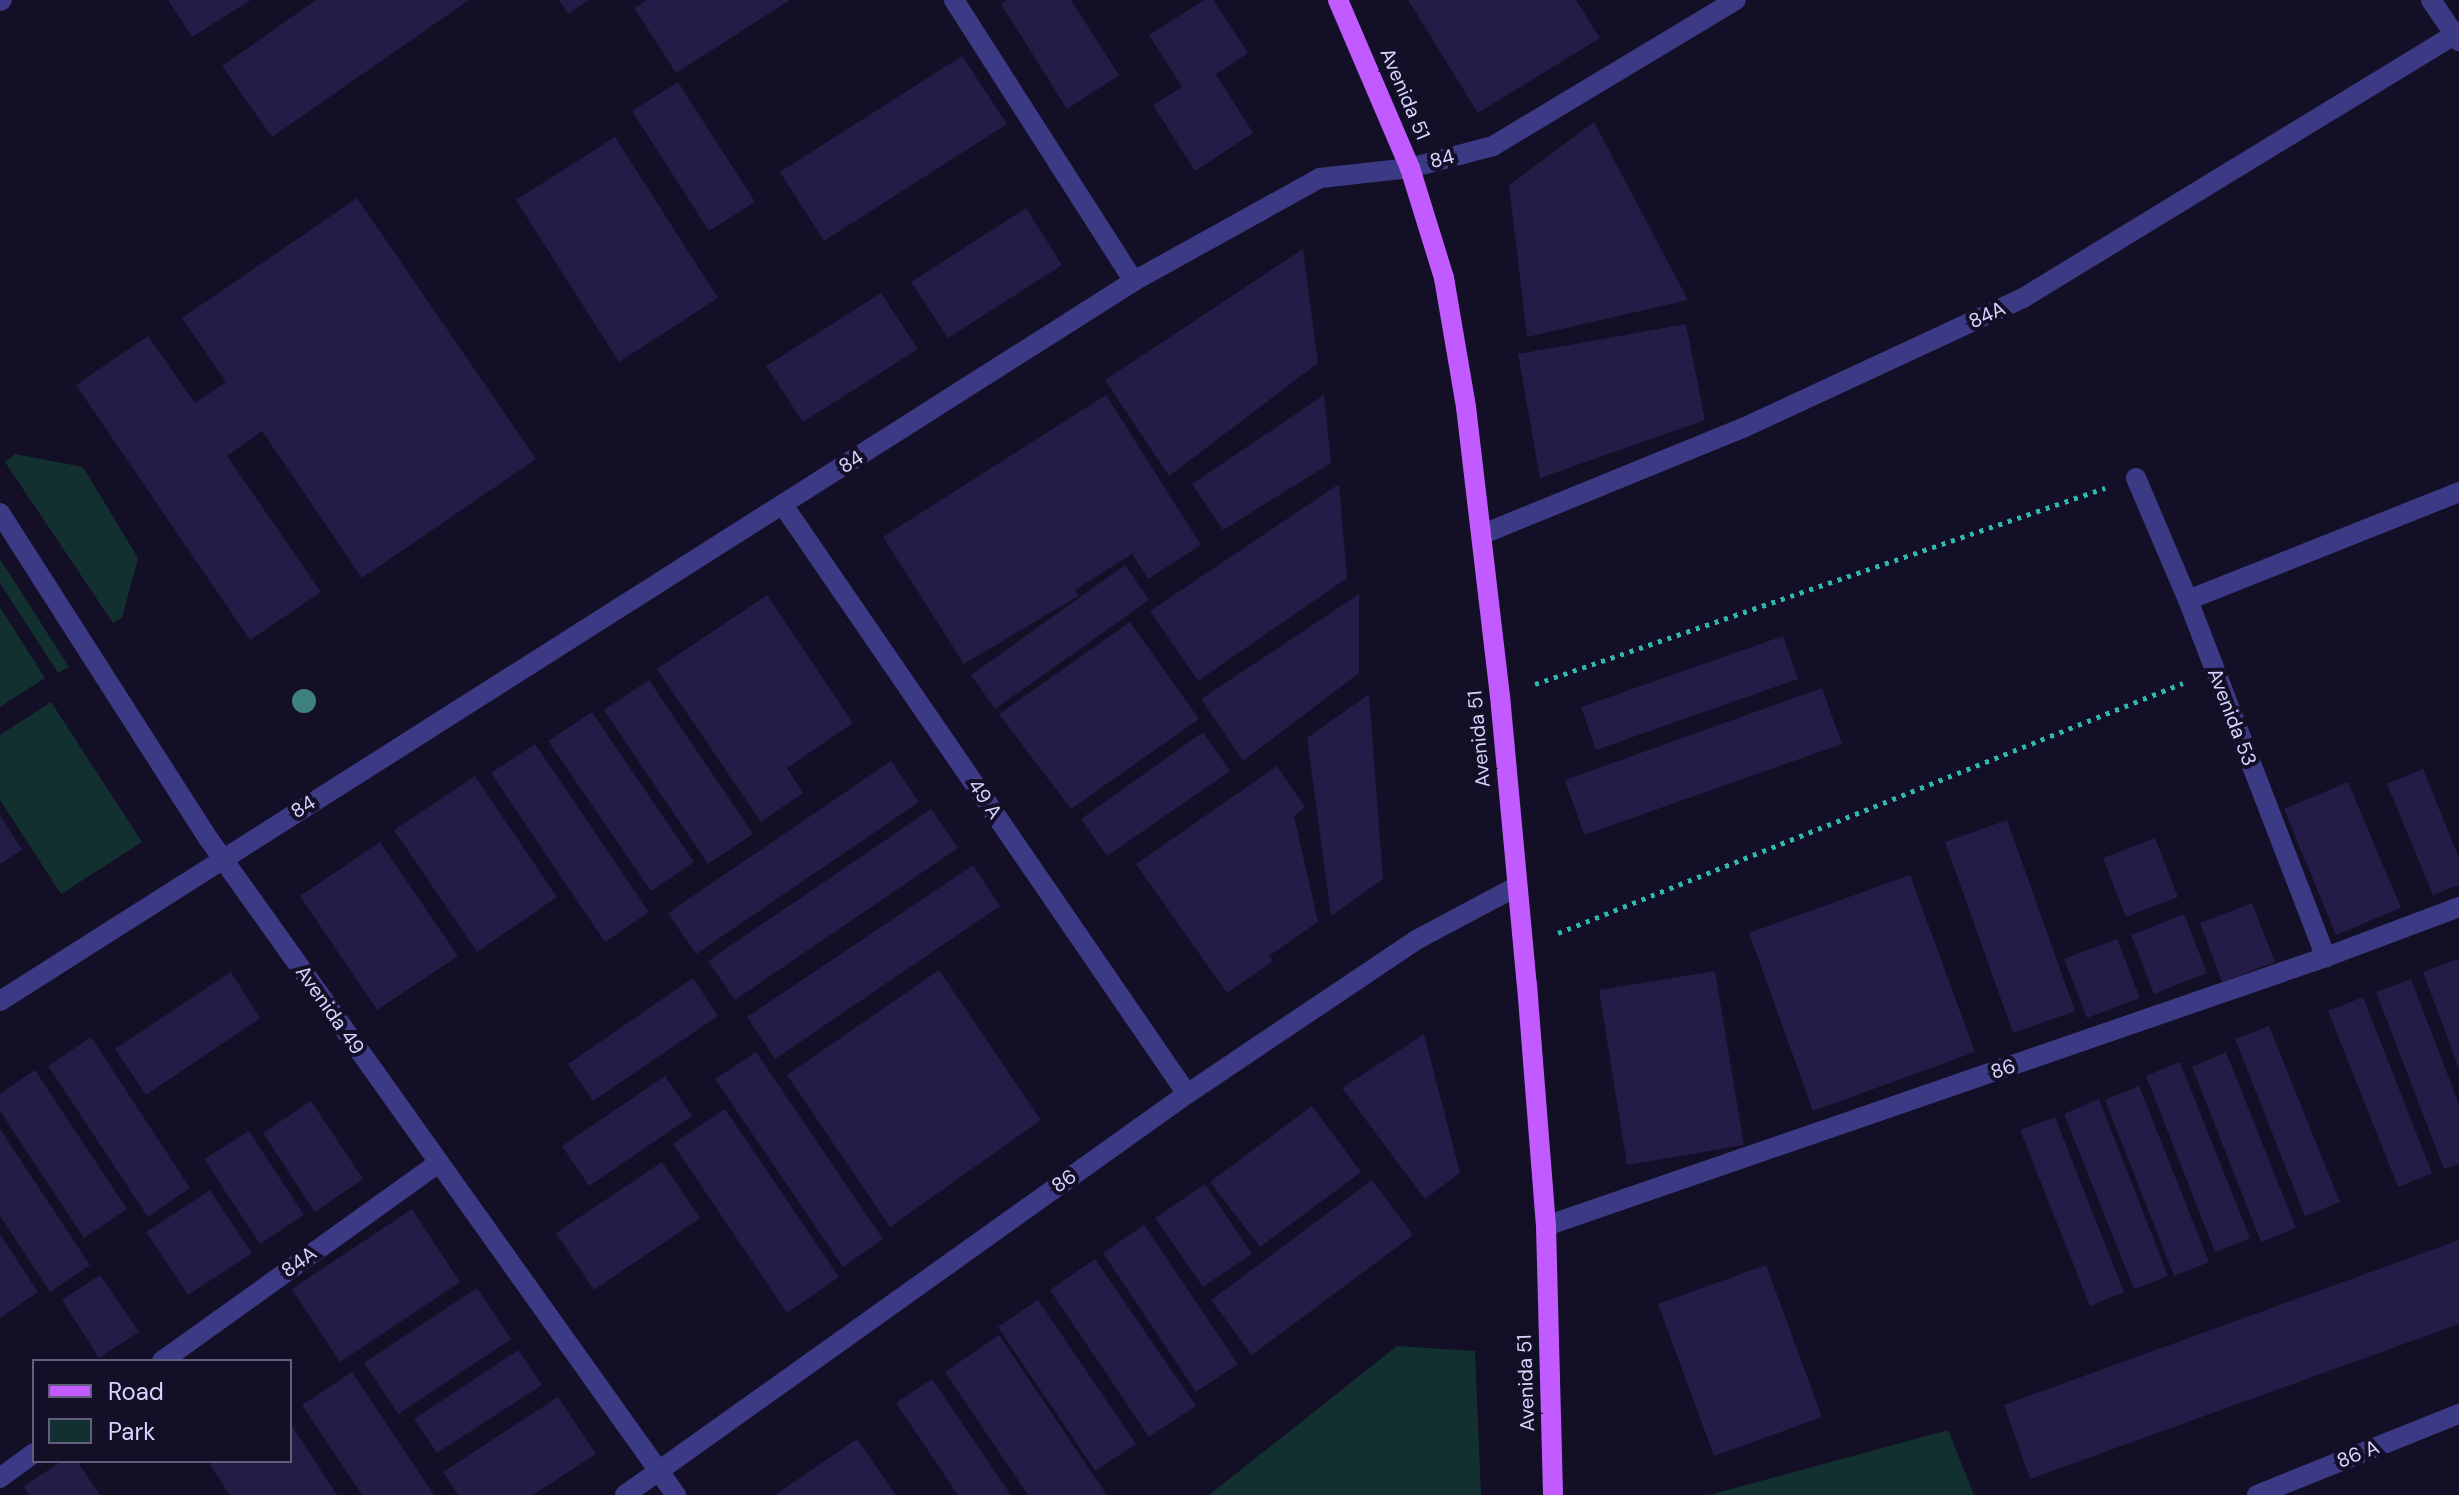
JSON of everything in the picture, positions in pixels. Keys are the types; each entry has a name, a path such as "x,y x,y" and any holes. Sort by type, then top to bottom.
{"main road":[{"name":"Avenida 51","path":"1338,0 1410,168 1444,278 1483,534 1546,1226 1553,1495"}],"street":[{"path":"954,0 1134,281"},
{"name":"84","path":"0,1001 1134,281 1320,178 1410,168 1493,146 1736,0"},
{"path":"2431,0 2458,36"},
{"name":"84A","path":"1483,534 1743,428 2023,298 2458,36"},
{"name":"Avenida 53","path":"2136,478 2188,600 2326,957"},
{"path":"2188,600 2459,492"},
{"name":"49 A","path":"783,505 1187,1094"},
{"name":"Avenida 49","path":"0,513 208,838 437,1164 676,1495"},
{"name":"86","path":"625,1495 1187,1094 1418,939 1516,887"},
{"name":"86","path":"1546,1226 2326,957 2459,907"},
{"name":"84A","path":"165,1359 437,1164"},
{"name":"86 A","path":"2257,1495 2457,1419"},
{"path":"0,1478 32,1454"}],"path":[{"path":"1500,696 2136,478"},
{"path":"1522,948 2214,670"}],"green space":[{"path":"15,454 83,467 138,558 122,618 113,623 5,462"},
{"path":"0,559 69,667 58,673 0,583"},
{"path":"0,607 45,678 0,707"},
{"path":"51,702 142,842 61,894 0,800 0,735"},
{"path":"1397,1346 1475,1351 1481,1495 1209,1495"},
{"path":"1948,1430 1974,1495 1709,1495"}],"building":[{"path":"168,0 251,0 192,37"},
{"path":"316,0 469,0 272,137 222,66"},
{"path":"559,0 589,0 568,14"},
{"path":"647,0 790,0 676,73 634,8"},
{"path":"1007,0 1071,0 1119,75 1067,109 1001,4"},
{"path":"1204,0 1213,0 1248,53 1216,74 1253,133 1195,171 1153,105 1182,87 1149,35"},
{"path":"1408,0 1576,0 1600,38 1478,113"},
{"path":"962,56 1007,124 824,241 780,172"},
{"path":"678,82 755,202 709,231 632,111"},
{"path":"1594,122 1688,300 1527,337 1509,185"},
{"path":"615,137 718,298 619,362 516,200"},
{"path":"357,198 536,459 362,578 262,431 227,456 321,592 250,640 76,385 148,336 195,403 226,382 182,318"},
{"path":"1026,208 1062,265 948,338 911,282"},
{"path":"1303,249 1318,363 1169,476 1105,380"},
{"path":"881,293 918,349 803,422 766,366"},
{"path":"1686,324 1705,420 1540,478 1518,354"},
{"path":"1106,395 1201,545 1148,579 1132,554 1075,590 1078,596 964,664 883,537"},
{"path":"1324,395 1331,463 1223,530 1192,484"},
{"path":"1339,484 1347,578 1198,681 1150,611"},
{"path":"1125,565 1149,600 995,709 971,675"},
{"path":"1359,594 1359,673 1243,761 1201,699"},
{"path":"767,595 853,723 787,768 803,793 761,822 657,669"},
{"path":"1130,622 1199,719 1071,809 999,714"},
{"path":"1783,636 1798,679 1596,750 1581,707"},
{"path":"649,680 753,834 708,864 604,710"},
{"path":"1822,688 1842,744 1584,835 1565,780"},
{"path":"1369,694 1383,879 1331,916 1307,738"},
{"path":"592,712 694,862 651,891 548,741"},
{"path":"1203,732 1230,771 1107,856 1081,819"},
{"path":"535,744 649,912 605,942 491,773"},
{"path":"891,761 919,802 696,954 668,913"},
{"path":"1277,766 1305,807 1294,816 1318,922 1269,956 1273,961 1227,993 1136,864"},
{"path":"2423,769 2459,858 2459,885 2433,895 2387,784"},
{"path":"475,776 557,897 477,952 394,830"},
{"path":"2348,782 2401,908 2336,935 2284,809"},
{"path":"931,809 958,848 735,1000 708,961"},
{"path":"0,815 22,850 0,864"},
{"path":"2007,820 2075,1011 2013,1033 1945,842"},
{"path":"2155,838 2178,897 2126,917 2103,858"},
{"path":"380,842 458,956 377,1010 300,896"},
{"path":"973,865 1000,906 775,1059 747,1017"},
{"path":"1910,875 1975,1052 1813,1111 1749,933"},
{"path":"2252,903 2275,962 2222,982 2200,923"},
{"path":"2184,914 2207,973 2154,994 2131,935"},
{"path":"2117,939 2140,998 2087,1018 2064,959"},
{"path":"2459,961 2459,1069 2423,972"},
{"path":"939,970 1041,1120 890,1227 787,1075"},
{"path":"1715,971 1744,1145 1627,1165 1599,990"},
{"path":"231,972 260,1018 146,1095 115,1049"},
{"path":"693,978 718,1016 593,1101 568,1064"},
{"path":"2411,979 2459,1104 2459,1164 2444,1169 2376,992"},
{"path":"2363,997 2432,1173 2398,1187 2328,1011"},
{"path":"2269,1026 2340,1202 2305,1216 2235,1039"},
{"path":"1424,1034 1460,1173 1425,1199 1342,1088"},
{"path":"91,1037 190,1188 148,1217 48,1066"},
{"path":"756,1052 883,1239 843,1267 715,1079"},
{"path":"2226,1052 2296,1228 2261,1242 2192,1067"},
{"path":"2180,1062 2250,1238 2215,1252 2146,1076"},
{"path":"35,1070 127,1209 84,1238 0,1111 0,1094"},
{"path":"665,1076 692,1116 589,1186 562,1146"},
{"path":"2139,1086 2209,1262 2174,1276 2105,1100"},
{"path":"2099,1099 2168,1276 2134,1289 2064,1114"},
{"path":"311,1101 363,1179 315,1212 263,1133"},
{"path":"1312,1106 1361,1172 1260,1247 1210,1182"},
{"path":"725,1109 839,1277 787,1313 673,1144"},
{"path":"2055,1117 2124,1292 2090,1306 2020,1130"},
{"path":"0,1129 90,1265 50,1292 0,1216"},
{"path":"249,1131 304,1215 260,1244 204,1159"},
{"path":"662,1162 700,1218 594,1290 556,1233"},
{"path":"1372,1180 1413,1235 1252,1355 1211,1300"},
{"path":"1205,1184 1252,1254 1203,1287 1155,1218"},
{"path":"210,1190 252,1253 188,1295 146,1232"},
{"path":"412,1209 460,1282 340,1362 292,1289"},
{"path":"1144,1225 1238,1364 1196,1392 1103,1253"},
{"path":"0,1234 38,1292 0,1318"},
{"path":"2459,1240 2459,1324 2030,1479 2004,1405"},
{"path":"1095,1259 1196,1406 1149,1437 1050,1290"},
{"path":"1766,1265 1822,1417 1714,1456 1658,1304"},
{"path":"100,1275 139,1332 99,1358 62,1300"},
{"path":"477,1288 511,1339 398,1414 364,1363"},
{"path":"1038,1300 1136,1444 1095,1471 998,1327"},
{"path":"999,1335 1107,1495 1028,1495 945,1372"},
{"path":"518,1350 542,1385 437,1453 414,1419"},
{"path":"352,1372 434,1495 362,1495 302,1405"},
{"path":"932,1379 1011,1495 958,1495 896,1403"},
{"path":"558,1397 596,1454 533,1495 458,1495 443,1472"},
{"path":"292,1426 337,1495 230,1495 210,1465 292,1463"},
{"path":"857,1439 896,1495 775,1495"},
{"path":"59,1463 78,1463 100,1495 29,1495 24,1486"}]}
